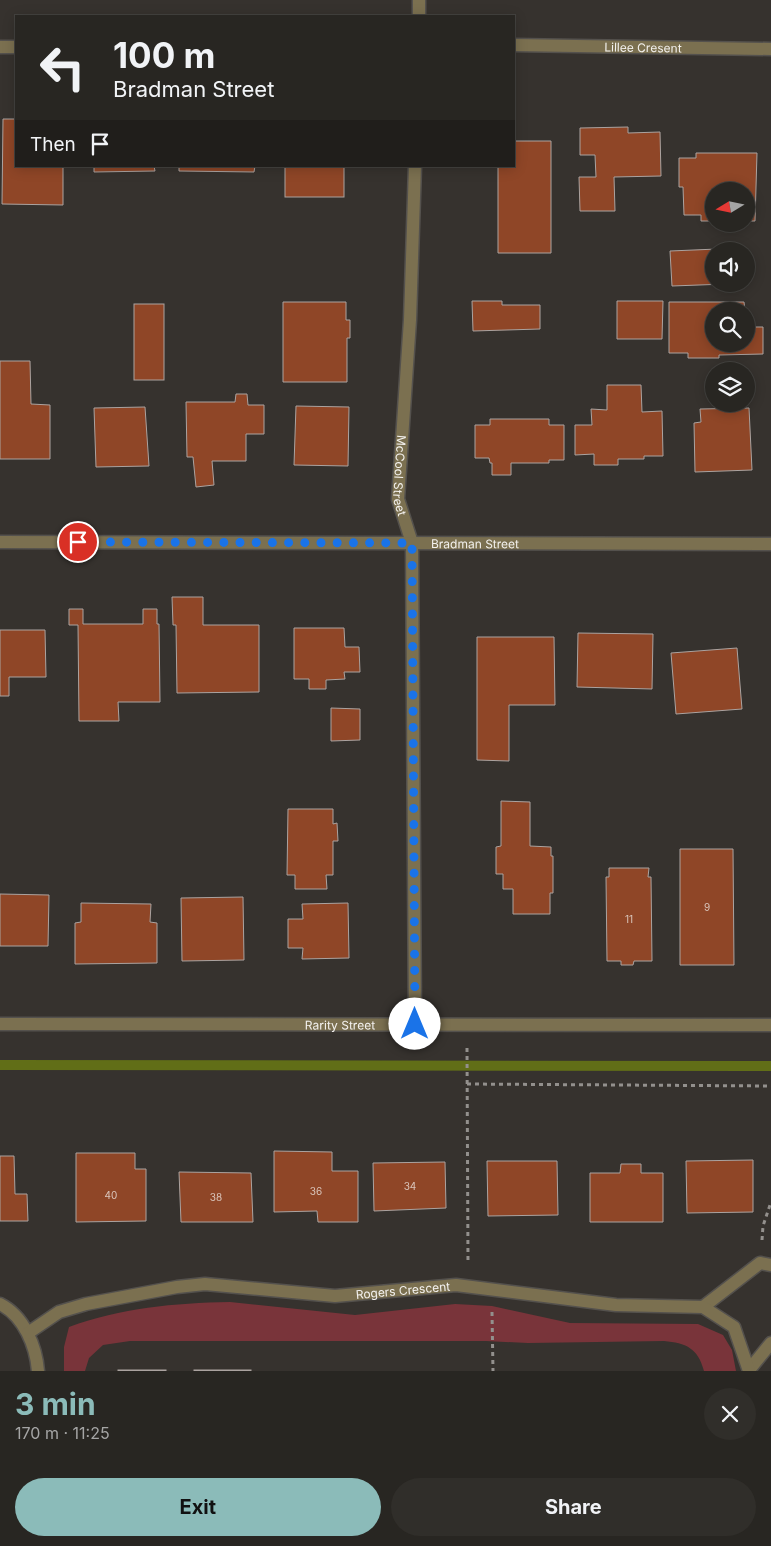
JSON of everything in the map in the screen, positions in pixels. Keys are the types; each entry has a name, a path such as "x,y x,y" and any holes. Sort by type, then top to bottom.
{"street":[{"path":"419,0 419,15"},
{"name":"Lillee Cresent","path":"515,45 771,49"},
{"path":"0,47 15,47"},
{"name":"McCool Street","path":"414,167 410,320 398,499 412,543 415,1024"},
{"name":"Bradman Street","path":"0,542 771,544"},
{"name":"Rarity Street","path":"0,1024 771,1025"},
{"path":"749,1371 734,1326 703,1307 766,1264"},
{"name":"Rogers Crescent","path":"28,1333 59,1312 86,1304 177,1286 205,1284 335,1296 456,1285 616,1305 703,1307"},
{"path":"0,1304 14,1313 28,1333 37,1356 38,1371"},
{"path":"749,1371 771,1343"}],"path":[{"path":"467,1044 468,1274"},
{"path":"467,1084 771,1086"},
{"path":"766,1264 763,1226 771,1202"},
{"path":"492,1306 492,1371"}],"shaded area":[{"path":"230,1302 355,1315 455,1304 492,1306 570,1323 698,1324 723,1335 732,1350 736,1371 704,1371 695,1352 690,1348 679,1343 664,1341 528,1343 486,1341 130,1341 103,1345 89,1358 85,1371 64,1371 64,1347 69,1327 128,1311 189,1304"}],"building":[{"path":"3,119 15,119 15,167 63,167 63,205 2,204"},
{"path":"628,127 628,133 660,132 661,176 614,177 615,211 580,211 579,177 596,177 595,155 580,155 580,128"},
{"path":"515,141 551,141 551,253 498,253 498,167 515,167"},
{"path":"696,153 757,153 755,221 755,182 705,182 705,221 701,221 701,215 684,215 683,187 679,187 679,158 696,158"},
{"path":"94,167 154,167 155,171 94,172"},
{"path":"179,167 255,167 254,172 179,171"},
{"path":"285,167 344,167 344,197 285,197"},
{"path":"705,250 705,285 672,286 670,251"},
{"path":"472,301 502,301 502,305 540,305 540,329 473,331"},
{"path":"617,301 663,301 662,339 617,339"},
{"path":"283,302 346,302 346,320 350,320 350,338 347,338 347,382 283,382"},
{"path":"669,302 705,302 705,352 755,352 755,327 763,327 763,354 719,355 719,358 688,358 688,353 669,353"},
{"path":"134,304 164,304 164,380 134,380"},
{"path":"0,361 30,361 31,404 50,405 50,459 0,459"},
{"path":"607,385 641,385 642,412 662,411 663,456 644,456 644,459 618,459 618,465 594,465 594,454 575,455 575,425 592,425 591,409 607,410"},
{"path":"236,394 247,394 248,405 264,405 264,434 246,434 246,461 212,461 214,485 196,487 193,457 187,457 186,402 235,402"},
{"path":"296,406 349,407 348,466 294,465"},
{"path":"145,407 149,466 96,467 94,408"},
{"path":"700,409 705,409 705,412 749,412 752,470 695,472 694,423 701,422"},
{"path":"490,419 549,419 549,425 564,425 564,460 549,460 549,463 511,463 511,475 492,475 492,463 490,463 489,458 475,458 475,425 490,425"},
{"path":"172,597 203,597 203,625 259,625 259,692 177,693 176,625 173,625"},
{"path":"69,609 83,609 83,624 143,624 143,609 157,609 157,624 159,624 160,702 118,702 119,721 79,721 78,625 69,625"},
{"path":"294,628 344,628 345,647 359,647 360,672 344,672 345,679 326,680 326,689 309,689 309,679 294,679"},
{"path":"0,630 45,630 46,677 9,677 9,696 0,696"},
{"path":"578,633 653,634 652,689 577,687"},
{"path":"477,637 554,637 555,705 509,705 509,761 477,760"},
{"path":"737,648 742,709 676,714 671,653"},
{"path":"331,708 360,709 360,740 331,741"},
{"path":"501,801 530,802 530,846 551,847 551,856 553,856 553,893 550,893 550,914 513,914 513,889 503,889 503,874 496,874 496,847 501,846"},
{"path":"288,809 333,809 333,824 337,823 338,841 333,841 333,875 326,875 327,889 295,889 295,875 287,875"},
{"path":"680,849 733,849 734,965 680,965"},
{"path":"609,868 649,868 648,877 651,877 652,961 634,961 633,965 621,965 621,961 607,961 606,877 609,877"},
{"path":"0,894 49,895 48,946 0,946"},
{"path":"243,897 244,960 182,961 181,898"},
{"path":"81,903 151,904 150,922 157,923 157,963 75,964 75,923 81,922"},
{"path":"348,903 349,958 302,959 303,948 288,948 288,919 303,919 302,904"},
{"path":"274,1151 332,1152 332,1171 358,1171 358,1222 318,1222 317,1211 274,1212"},
{"path":"76,1153 135,1153 135,1169 146,1169 146,1221 76,1222"},
{"path":"0,1156 14,1156 15,1194 27,1194 28,1221 0,1221"},
{"path":"753,1160 753,1212 687,1213 686,1161"},
{"path":"487,1161 557,1161 558,1215 488,1216"},
{"path":"445,1162 446,1208 374,1211 373,1163"},
{"path":"621,1164 641,1164 641,1173 663,1173 663,1222 590,1222 590,1173 620,1173"},
{"path":"179,1172 251,1173 253,1222 181,1222"},
{"path":"166,1370 166,1371 118,1371"},
{"path":"251,1370 251,1371 194,1371"}],"waterway":[{"path":"0,1065 771,1066"}],"route":[{"path":"78,542 412,543 415,1024"}]}
